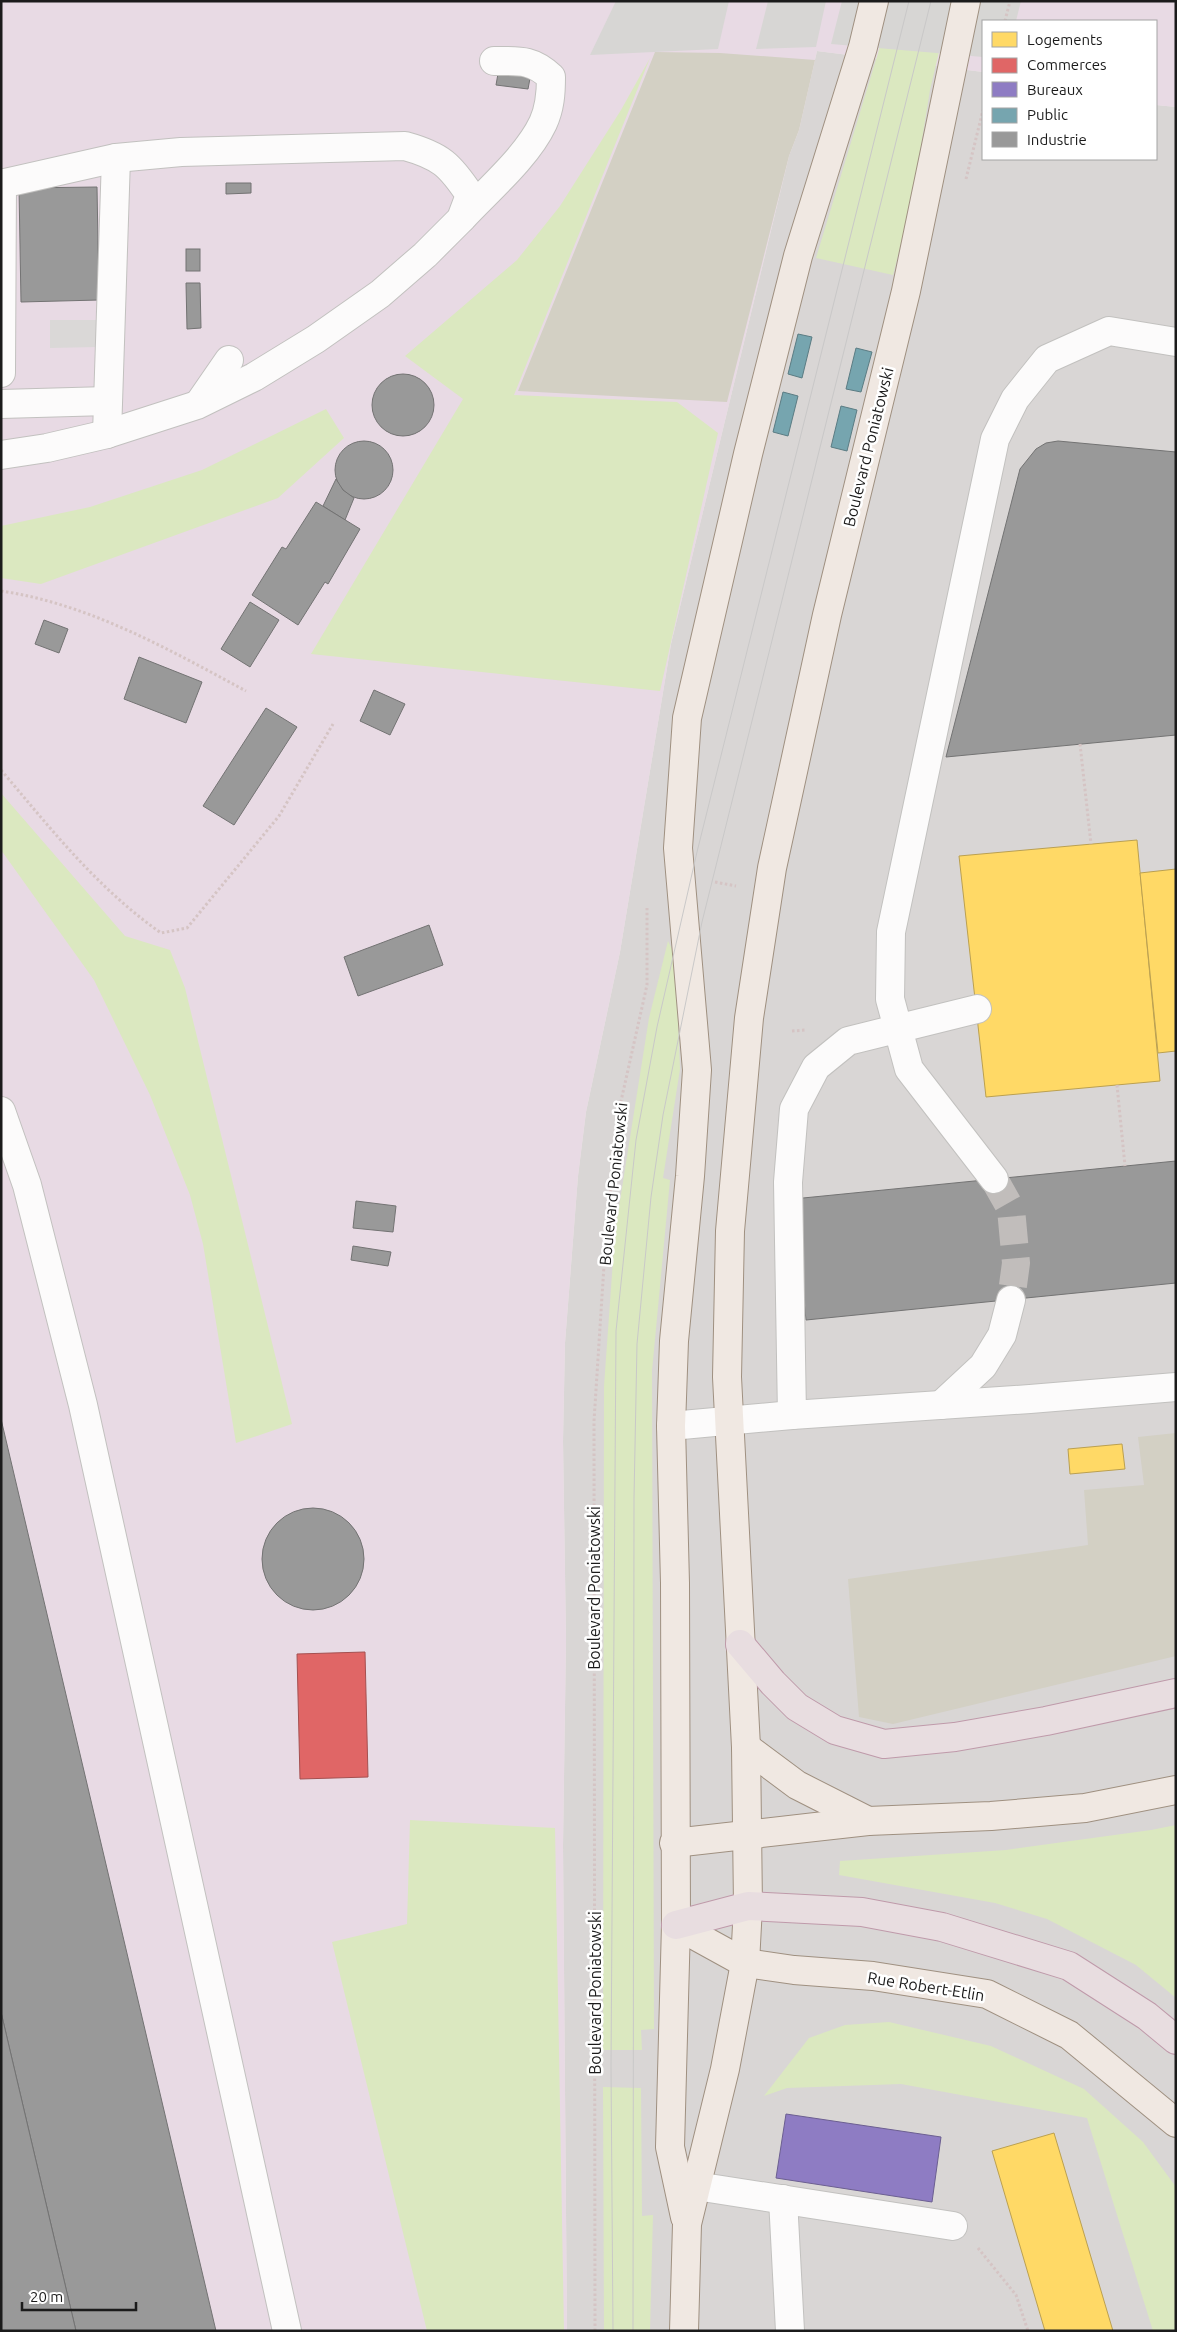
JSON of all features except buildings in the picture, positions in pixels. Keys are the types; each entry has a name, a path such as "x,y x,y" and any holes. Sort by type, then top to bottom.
{"highway":[{"path":"740,1644 773,1683 797,1707 835,1730 884,1744 955,1737 1046,1721 1176,1692"},
{"path":"676,1925 748,1906 862,1912 942,1927 1069,1966 1147,2016 1176,2040"}],"main road":[{"name":"Boulevard Poniatowski","path":"687,2224 670,2147 676,1925 674,1844 675,1583 672,1426 674,1332 690,1176 698,1070 678,848 690,696 798,256 863,47 874,1"},
{"name":"Boulevard Poniatowski","path":"684,2331 687,2224 725,2069 745,1963 748,1906 746,1747 727,1377 730,1231 736,1146 749,1018 772,868 827,615 906,291 966,1"},
{"path":"746,1747 797,1785 868,1822"},
{"path":"674,1844 868,1822 991,1816 1085,1808 1176,1790"},
{"name":"Rue Robert-Etlin","path":"676,1925 745,1963 794,1970 874,1976 987,1994 1069,2035 1176,2123"}],"lane":[{"path":"1,455 47,448 107,434 197,405 254,377 316,339 380,294 425,255 461,219 524,150 543,123 550,100 552,77 540,66 522,61 494,60"},
{"path":"1,373 2,184 116,158 181,152 406,146 431,153 456,174 470,195 461,219"},
{"path":"107,434 116,158"},
{"path":"994,1179 909,1069 890,999 891,932 995,439 1015,399 1047,358 1109,331 1176,342"},
{"path":"197,405 230,360"},
{"path":"1,404 108,401"},
{"path":"792,1415 788,1182 794,1109 816,1067 848,1041 977,1009"},
{"path":"1,1111 27,1185 84,1405 287,2331"},
{"path":"941,1405 983,1366 1002,1335 1011,1300"},
{"path":"672,1426 1176,1386"},
{"path":"696,2186 953,2226"},
{"path":"783,2199 790,2331"}],"path":[{"path":"1005,20 1010,1"},
{"path":"1,591 52,601 85,612 189,660 246,691"},
{"path":"1,770 85,869 130,911 161,933 187,928 279,816 333,724"},
{"path":"1080,744 1091,844"},
{"path":"681,874 769,893"},
{"name":"Boulevard Poniatowski","path":"595,2331 594,1421 606,1234 620,1110 647,985 646,900"},
{"path":"792,1031 813,1029"},
{"path":"1117,1085 1125,1166"},
{"path":"953,2226 985,2254 1016,2295 1028,2331"}],"shaded area":[{"path":"1,1 1176,1 1176,107 1157,105 1157,20 982,20 982,72 817,51 799,130 789,156 671,644 620,952 586,1112 578,1176 565,1343 563,1441 566,1639 563,1846 567,2331 1,2331"},
{"path":"817,51 982,72 982,160 1157,160 1157,105 1176,107 1176,2331 567,2331 563,1846 566,1639 563,1441 565,1343 578,1176 586,1112 620,952 671,644 789,156 799,130"},
{"path":"655,52 720,53 815,60 799,130 789,156 727,402 518,391"},
{"path":"50,320 98,320 98,347 50,348"},
{"path":"1176,1433 1176,1656 893,1724 859,1717 848,1579 1088,1545 1084,1490 1144,1485 1138,1437"}],"green space":[{"path":"891,1 951,1 930,90 912,201 893,275 816,258 878,53"},
{"path":"650,58 514,395 677,402 718,433 660,691 311,654 463,399 405,356 517,260 560,206 621,110"},
{"path":"326,409 344,438 278,498 41,584 1,578 1,526 90,507 202,470"},
{"path":"1,793 125,936 170,950 185,988 292,1424 236,1443 203,1244 190,1195 150,1095 94,980 1,850"},
{"path":"668,941 672,949 677,997 680,1069 663,1178 670,1180 652,1371 654,2029 641,2030 642,2050 603,2050 604,1386 615,1232 649,1018"},
{"path":"410,1820 555,1828 564,2331 427,2331 332,1942 407,1924"},
{"path":"1176,1825 1176,1998 1136,1965 1047,1919 995,1903 839,1875 840,1861 1006,1850"},
{"path":"889,2022 991,2046 1084,2089 1143,2142 1176,2187 1176,2331 1153,2331 1087,2118 901,2084 787,2088 764,2096 809,2038 845,2025"},
{"path":"603,2087 641,2088 642,2216 653,2215 650,2331 604,2331"}],"pier":[{"path":"616,1 729,1 718,49 590,55"},
{"path":"768,1 826,1 816,47 756,49"},
{"path":"842,1 1021,1 1016,20 982,20 982,57 831,44"}],"tunnel":[{"path":"994,1179 1011,1209 1016,1263 1011,1300"}],"tram line":[{"path":"613,2331 611,2066 616,1331 636,1140 657,1027 697,852 909,1"},
{"path":"633,2331 634,1498 637,1344 651,1197 663,1115 702,922 931,1"}]}
